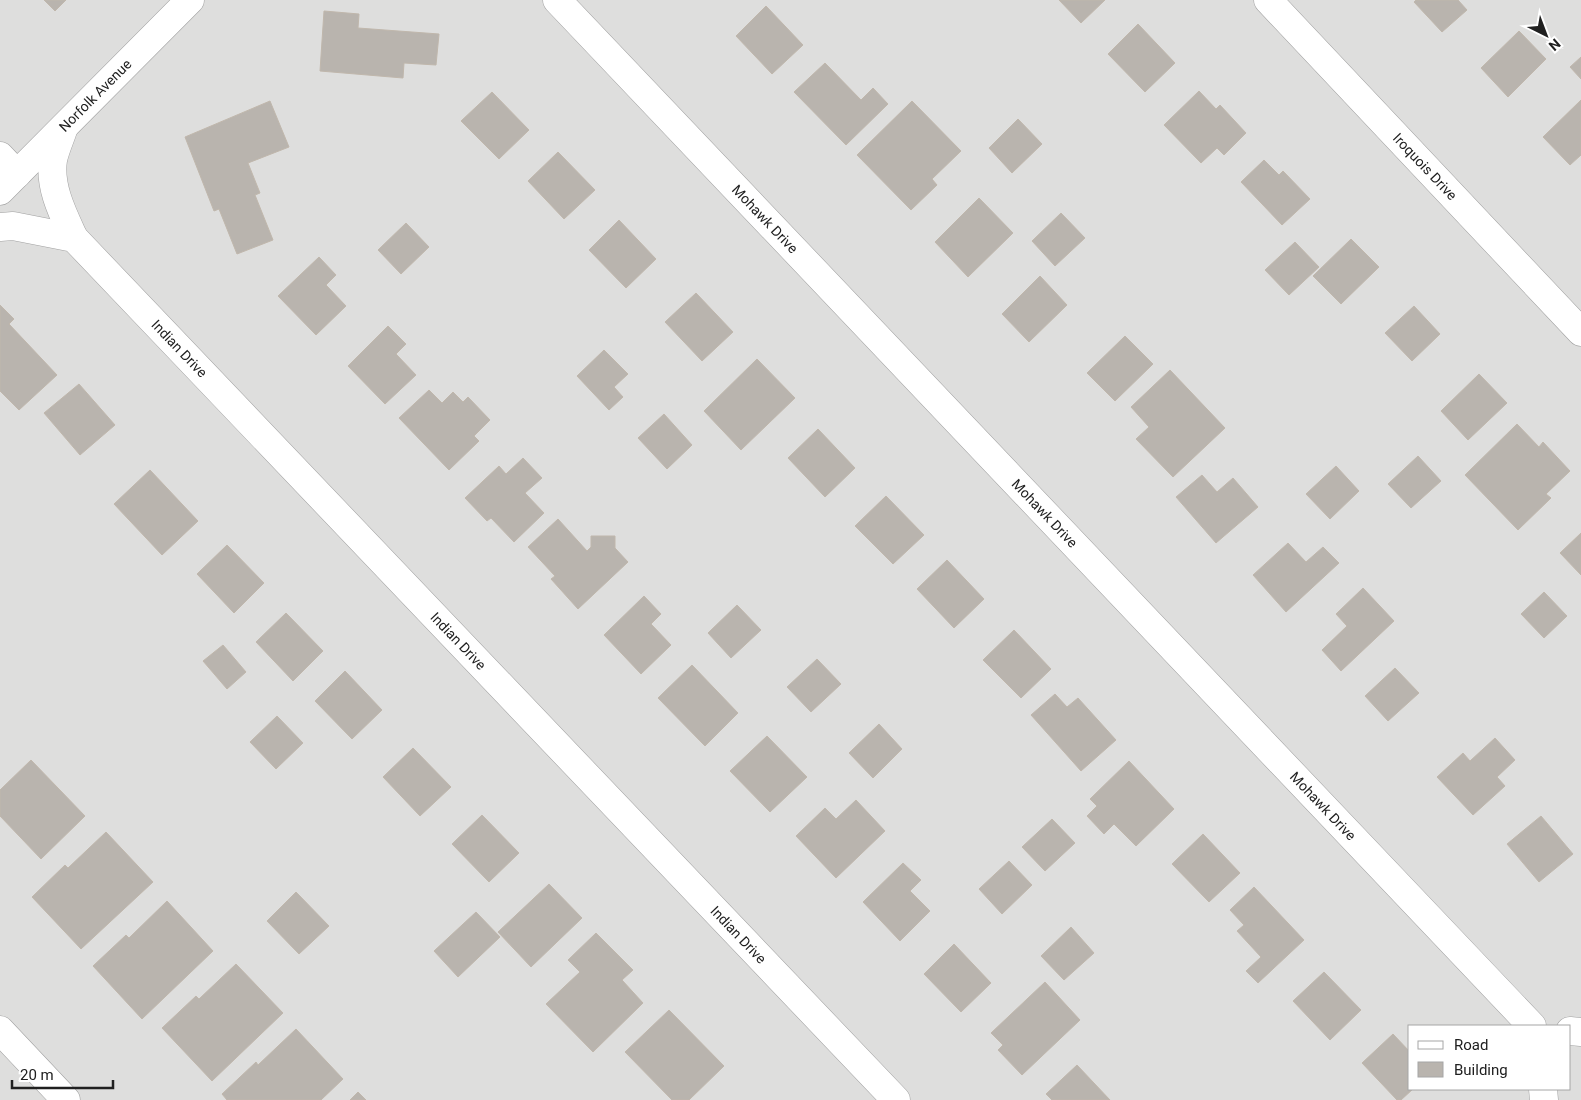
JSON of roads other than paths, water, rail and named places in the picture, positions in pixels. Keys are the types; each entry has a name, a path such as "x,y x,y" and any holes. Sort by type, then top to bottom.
{"street":[{"name":"Norfolk Avenue","path":"6,174 63,128 190,0"},
{"name":"Mohawk Drive","path":"557,0 1536,1025"},
{"name":"Iroquois Drive","path":"1268,0 1581,332"},
{"name":"Indian Drive","path":"63,128 53,159 53,183 61,209 74,238 896,1100"},
{"path":"0,227 13,226 74,238"},
{"path":"0,1030 66,1100"}]}
